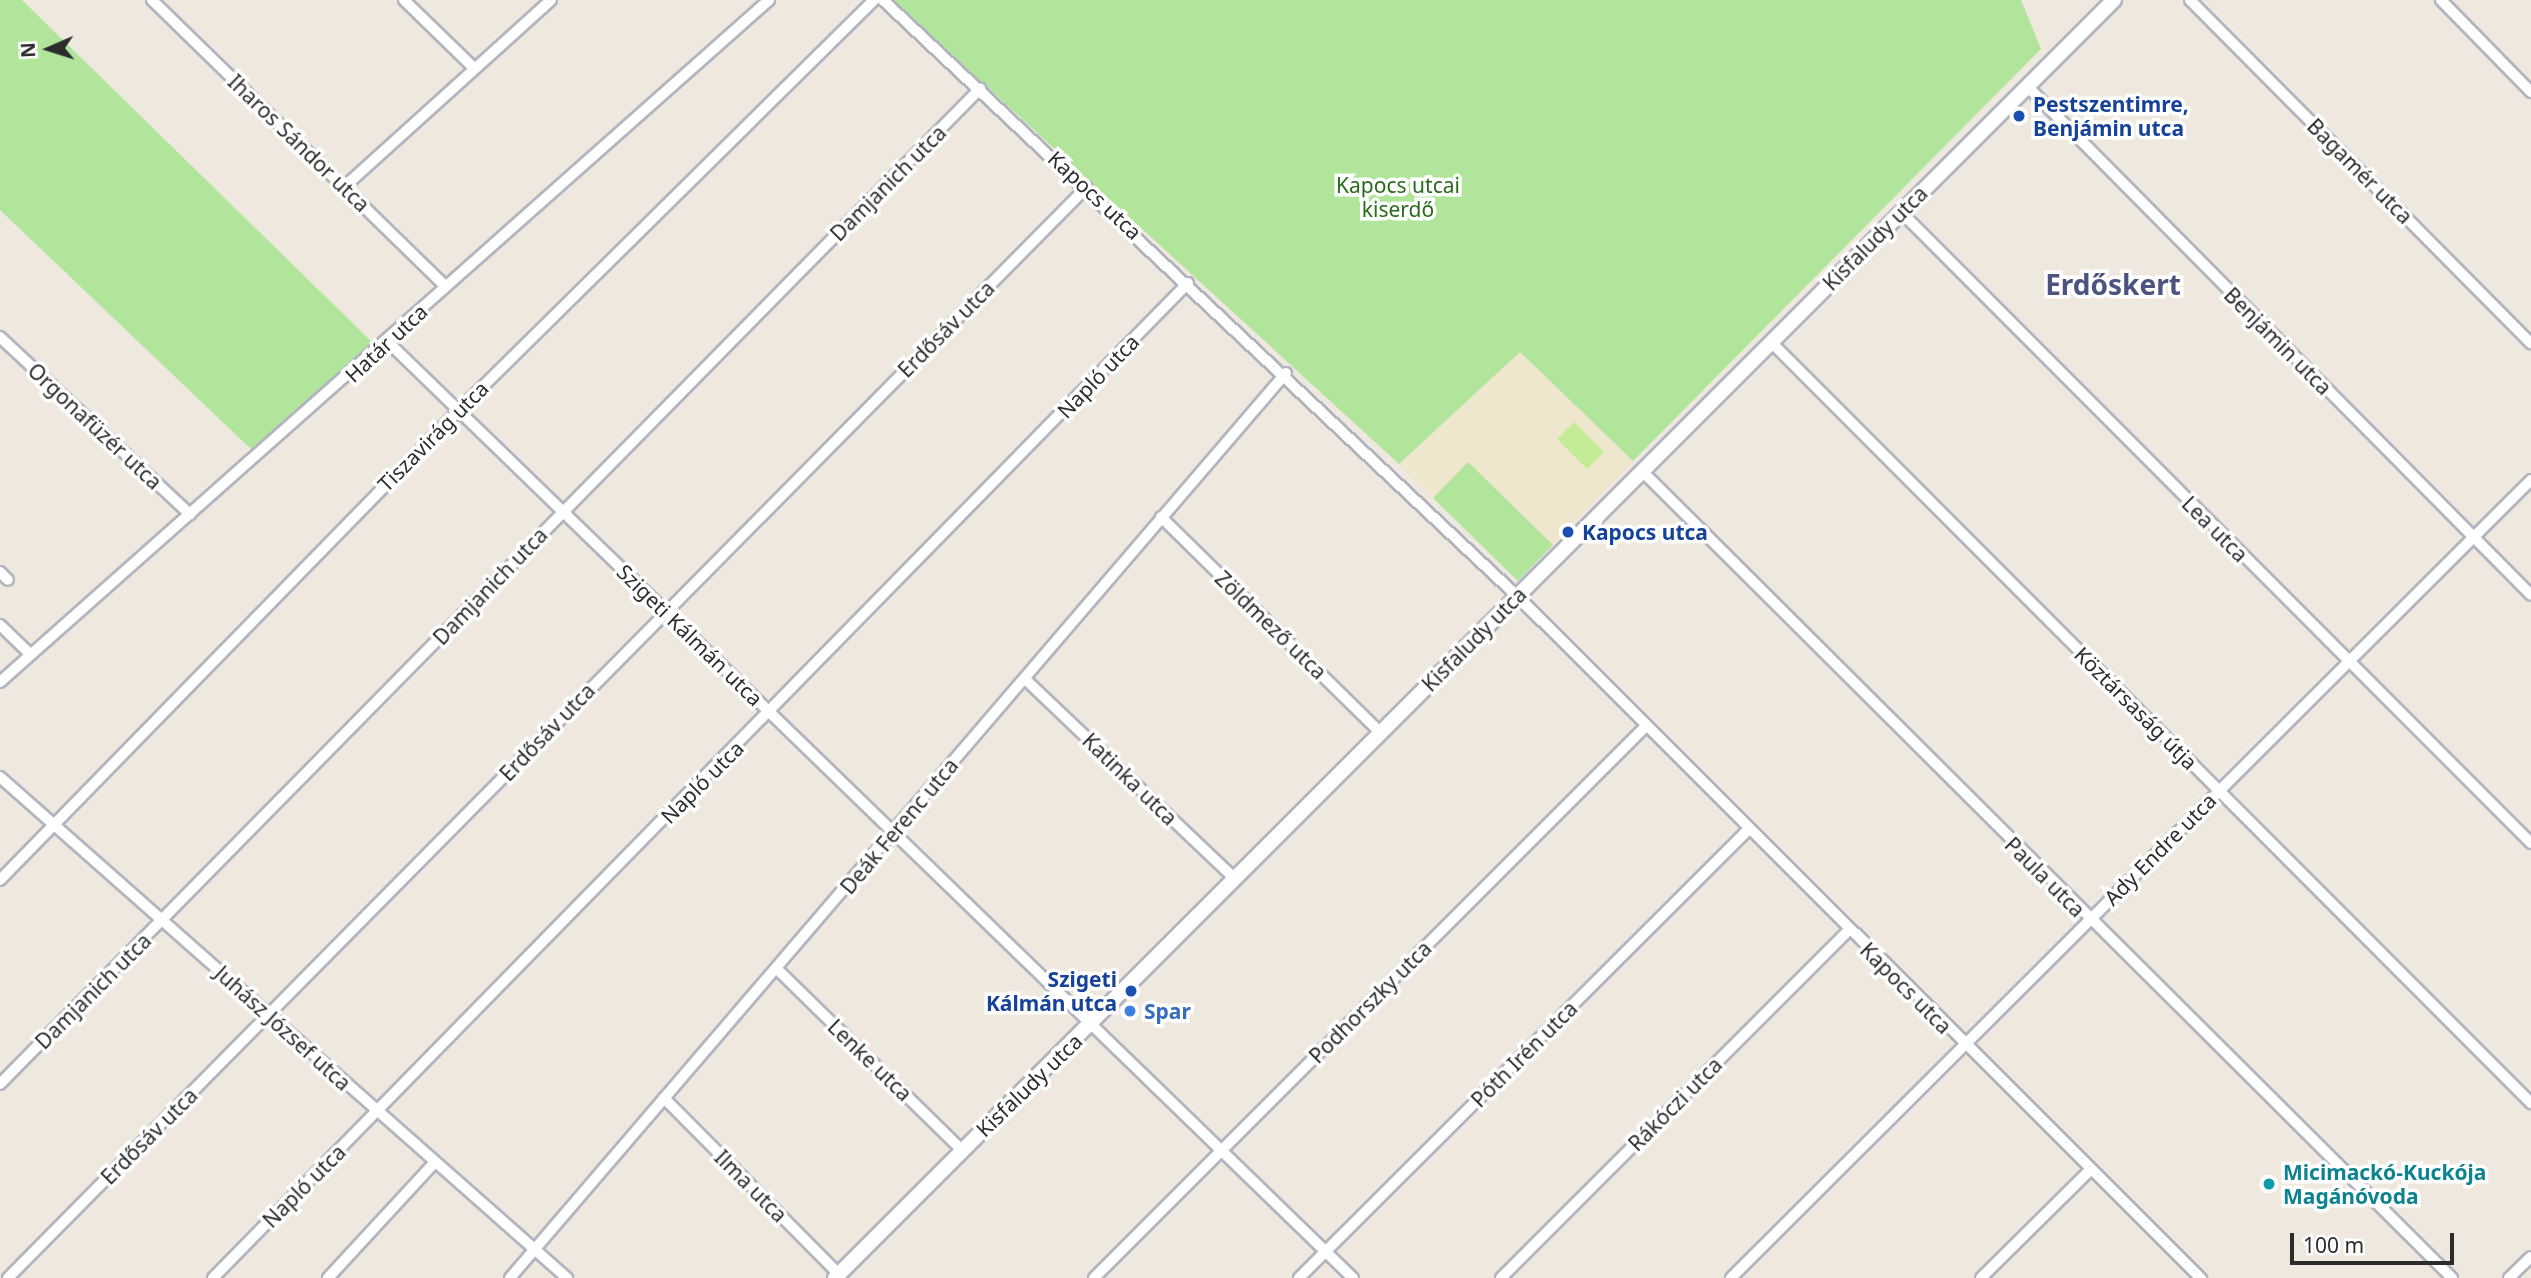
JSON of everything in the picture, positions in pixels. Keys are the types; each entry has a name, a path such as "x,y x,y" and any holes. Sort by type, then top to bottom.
{"street":[{"name":"Iharos Sándor utca","path":"152,0 445,286"},
{"path":"404,0 473,67"},
{"path":"344,187 473,67 551,0"},
{"name":"Tiszavirág utca","path":"0,880 457,411 874,0"},
{"name":"Kapocs utca","path":"883,0 1286,373 1517,596 1964,1046 2201,1278"},
{"name":"Kisfaludy utca","path":"837,1276 2114,0"},
{"name":"Bagamér utca","path":"2190,0 2531,343"},
{"path":"2441,0 2531,92"},
{"name":"Határ utca","path":"0,682 389,343 445,286 765,1"},
{"name":"Benjámin utca","path":"2026,86 2531,596"},
{"name":"Damjanich utca","path":"0,1084 981,89"},
{"name":"Erdősáv utca","path":"8,1278 1087,187"},
{"name":"Lea utca","path":"1901,212 2347,662 2531,843"},
{"name":"Napló utca","path":"213,1278 771,712 1188,283"},
{"name":"Orgonafüzér utca","path":"0,337 190,514"},
{"name":"Köztársaság útja","path":"1771,342 2531,1103"},
{"name":"Szigeti Kálmán utca","path":"389,343 1094,1022 1221,1151 1353,1278"},
{"name":"Deák Ferenc utca","path":"510,1278 1286,373"},
{"name":"Paula utca","path":"1643,472 2088,920 2452,1278"},
{"name":"Ady Endre utca","path":"1731,1278 2531,480"},
{"name":"Zöldmező utca","path":"1161,517 1381,733"},
{"path":"0,625 30,654"},
{"name":"Katinka utca","path":"1025,679 1235,879"},
{"name":"Podhorszky utca","path":"1094,1278 1646,726"},
{"name":"Juhász József utca","path":"0,777 567,1278"},
{"name":"Póth Irén utca","path":"1299,1278 1748,830"},
{"name":"Rákóczi utca","path":"1501,1278 1849,931"},
{"name":"Lenke utca","path":"777,969 962,1150"},
{"name":"Ilma utca","path":"664,1098 837,1276"},
{"path":"328,1278 434,1163"},
{"path":"1981,1278 2090,1170"},
{"path":"2510,1278 2531,1257"}],"shaded area":[{"path":"1520,352 1633,461 1518,581 1399,464"}],"green space":[{"path":"0,0 22,0 375,345 253,451 0,210"},
{"name":"Kapocs utcai kiserdő","path":"892,0 2021,0 2041,49 1633,461 1520,352 1399,464"},
{"path":"1574,422 1604,452 1587,469 1557,439"},
{"path":"1468,462 1553,545 1518,581 1433,498"}],"place":[{"name":"Pestszentimre, Benjámin utca","path":"2019,116"},
{"name":"Kapocs utca","path":"1568,532"},
{"name":"Szigeti Kálmán utca","path":"1131,991"},
{"name":"Spar","path":"1130,1011"},
{"name":"Micimackó-Kuckója Magánóvoda","path":"2269,1184"}],"district":[{"name":"Erdőskert","path":"2113,284"}]}
